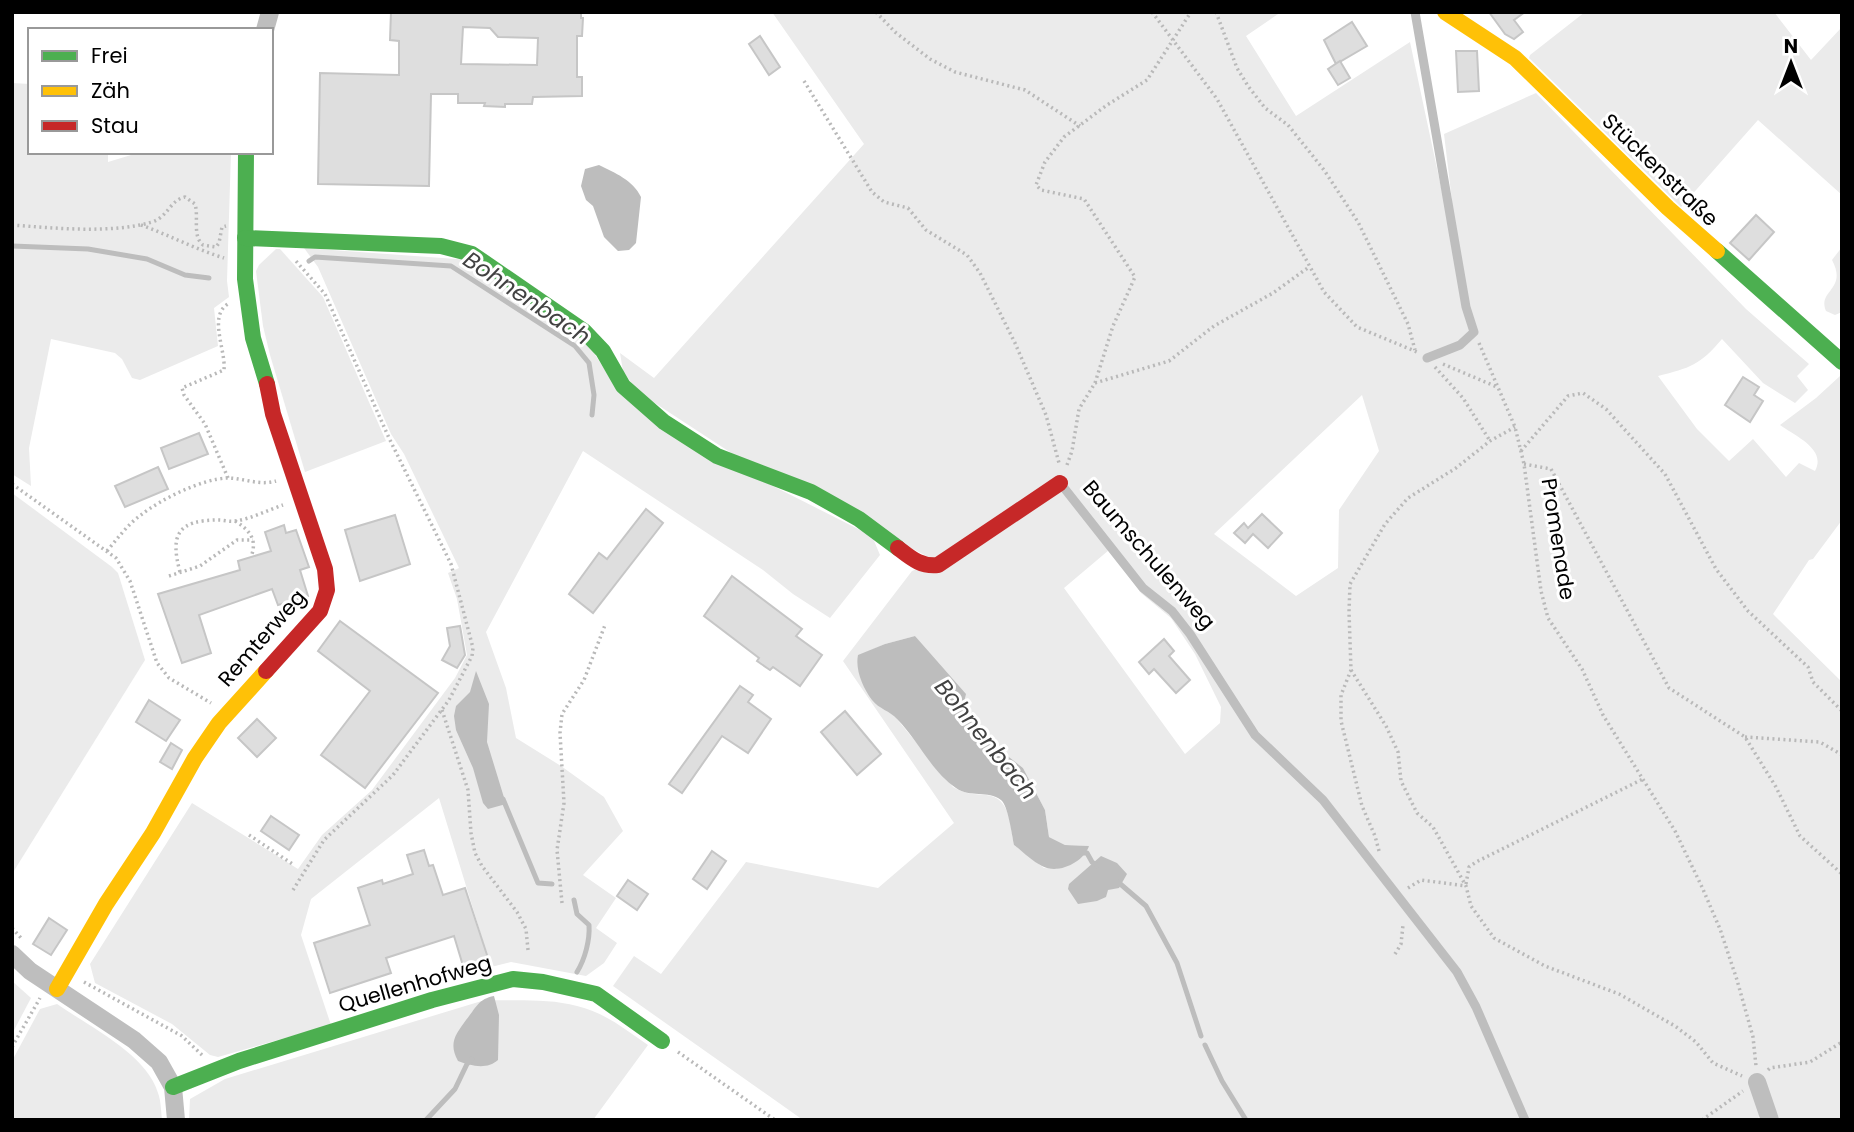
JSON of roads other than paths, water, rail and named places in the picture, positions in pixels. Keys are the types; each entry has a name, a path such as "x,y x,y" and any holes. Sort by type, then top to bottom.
{"street":[{"name":"Stückenstraße","path":"1445,12 1515,58 1668,208 1842,362"},
{"name":"Remterweg","path":"62,982 106,904 153,833 195,758 227,713 315,617 326,597 327,575 274,414 264,368 253,338 246,294 246,154"},
{"name":"Baumschulenweg","path":"245,232 285,240 441,246 472,254 595,340 623,386 664,422 717,456 823,499 859,519 919,563 928,566 938,565 1060,483"},
{"path":"12,954 30,971 62,982 159,1062 173,1087 176,1120"},
{"name":"Quellenhofweg","path":"173,1087 212,1071 432,1000 513,979 596,993 662,1041"},
{"path":"1757,1082 1770,1120"}],"lane":[{"path":"1415,12 1466,307 1474,332 1460,345 1427,358"},
{"name":"Baumschulenweg","path":"1060,483 1143,588 1172,611 1190,634 1255,735 1323,800 1457,972 1476,1007 1525,1120"}],"water":[{"path":"599,165 628,182 641,197 636,243 629,250 618,251 604,237 593,206 586,200 581,186 585,169"},
{"path":"915,636 966,694 964,702 995,746 1023,768 1045,810 1049,837 1065,845 1089,846 1076,862 1063,868 1048,868 1038,864 1014,845 1008,814 1001,800 956,788 939,773 897,719 872,700 860,679 858,655"},
{"path":"476,671 489,704 487,742 506,804 488,809 483,803 473,768 456,730 454,716 456,706 470,692"},
{"path":"1101,856 1117,863 1127,874 1119,888 1108,890 1106,897 1078,904 1068,889 1069,884"},
{"path":"494,996 499,1015 498,1060 484,1066 458,1061 453,1044 456,1034 484,999"}],"waterway":[{"name":"Bohnenbach","path":"12,246 88,249 147,259 185,275 209,278"},
{"name":"Bohnenbach","path":"309,261 315,257 451,266 575,346 589,363 594,395 592,415"},
{"name":"Bohnenbach","path":"503,799 538,883 552,884"},
{"name":"Bohnenbach","path":"1082,853 1087,853 1097,866"},
{"name":"Bohnenbach","path":"1118,882 1146,906 1177,963 1201,1036"},
{"name":"Bohnenbach","path":"574,900 577,914 589,925 586,949 577,972"},
{"name":"Bohnenbach","path":"1205,1045 1222,1081 1246,1120"},
{"name":"Bohnenbach","path":"426,1120 455,1089 472,1059"}]}
